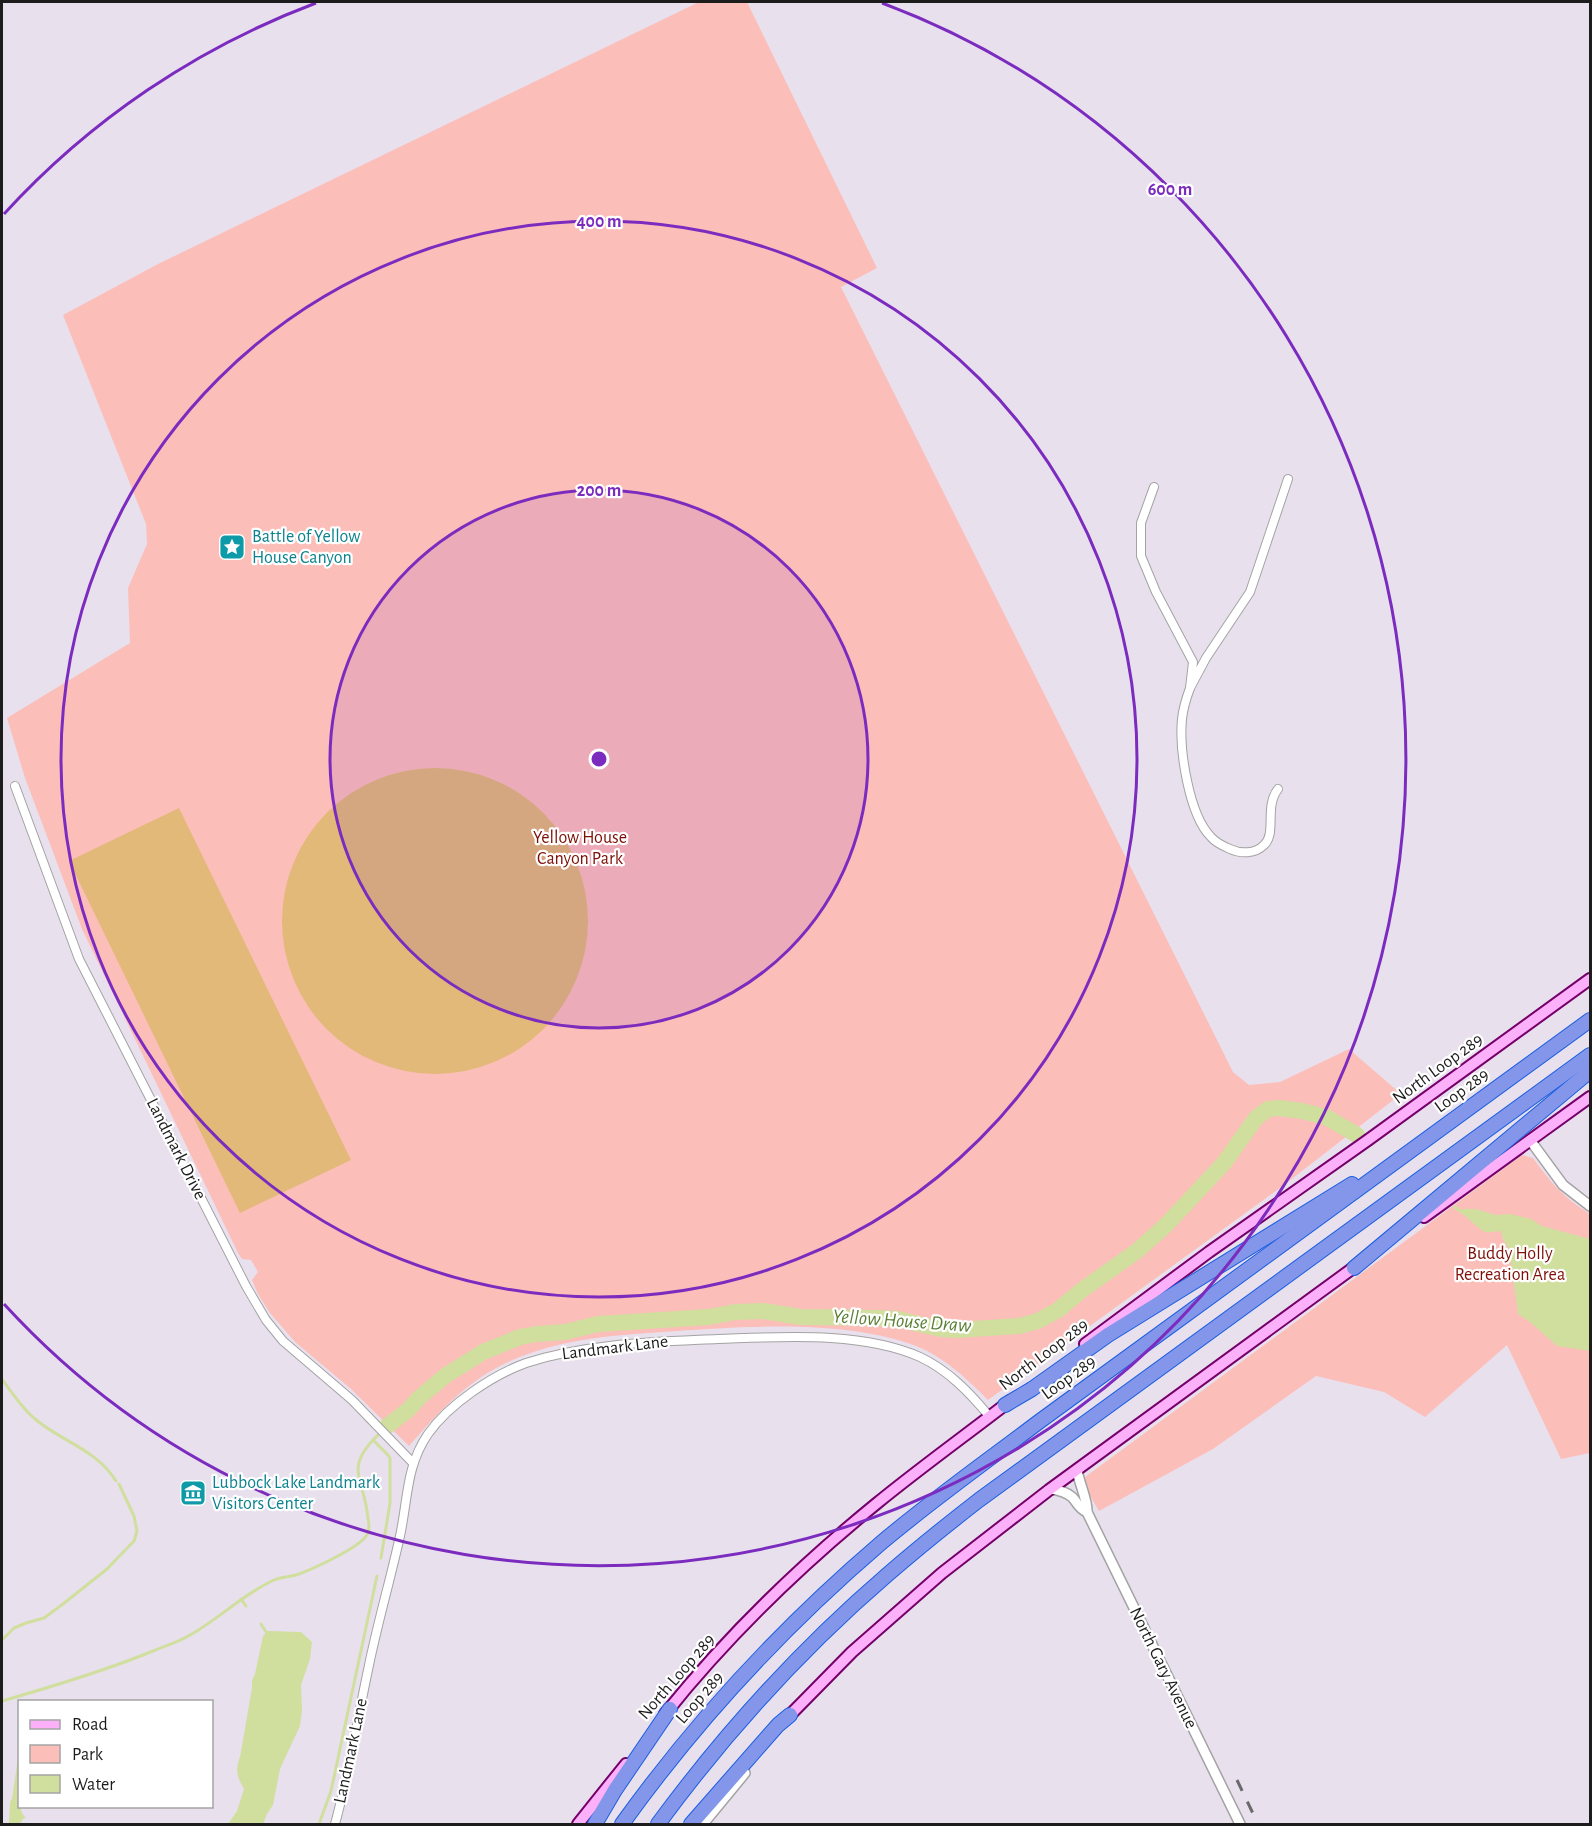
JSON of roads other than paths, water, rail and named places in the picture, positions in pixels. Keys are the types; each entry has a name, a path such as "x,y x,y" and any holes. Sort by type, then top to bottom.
{"highway":[{"name":"Loop 289","path":"622,1824 704,1719 760,1658 881,1543 1031,1428 1590,1020"},
{"path":"658,1824 711,1756 779,1678 855,1604 925,1543 980,1500 1590,1055"},
{"path":"1354,1268 1590,1071"},
{"path":"1005,1405 1153,1307 1360,1179 1406,1154"},
{"path":"595,1824 615,1790 670,1709"},
{"path":"691,1824 778,1725 790,1715"}],"main road":[{"name":"North Loop 289","path":"578,1824 710,1662 798,1573 875,1505 1172,1279 1590,979"},
{"path":"790,1715 895,1612 951,1566 1051,1489 1590,1097"}],"street":[{"path":"1278,789 1270,809 1271,835 1262,847 1247,853 1235,852 1221,846 1202,825 1192,803 1184,753 1182,722 1190,688 1206,658 1250,592 1288,479"},
{"path":"1154,487 1141,523 1142,555 1155,592 1181,636 1193,662 1190,688"},
{"name":"Landmark Drive","path":"15,786 79,959 255,1302 266,1320 284,1341 352,1400 412,1462"},
{"path":"1530,1140 1563,1185 1590,1206"},
{"name":"Landmark Lane","path":"335,1824 368,1669 402,1528 412,1462 438,1421 494,1378 524,1364 582,1349 684,1340 827,1338 862,1342 918,1356 937,1366 974,1398 989,1416"},
{"name":"North Gary Avenue","path":"1077,1470 1088,1505 1087,1512 1240,1824"},
{"name":"North Gary Avenue","path":"1051,1489 1068,1494 1080,1509 1087,1512"},
{"path":"703,1824 782,1729 790,1715"}],"water":[{"path":"1463,1209 1476,1209 1496,1215 1510,1214 1531,1219 1542,1226 1590,1239 1590,1351 1557,1346 1518,1314 1509,1249 1501,1231 1482,1231 1461,1213"},
{"path":"268,1631 301,1632 312,1642 310,1659 301,1685 300,1726 280,1769 273,1805 263,1824 228,1824 237,1811 244,1789 237,1770 252,1680 263,1636"},
{"path":"18,1758 18,1808 20,1808 26,1818 20,1824 9,1824"}],"waterway":[{"name":"Yellow House Draw","path":"386,1427 445,1376 483,1352 520,1337 536,1334 565,1332 598,1324 763,1311 801,1317 897,1319 941,1329 957,1330 1019,1326 1038,1321 1058,1310 1137,1251 1166,1225 1224,1163 1256,1118 1268,1109 1302,1111 1326,1117 1357,1135"},
{"name":"Yellow House Draw","path":"1455,1207 1460,1211"},
{"name":"Yellow House Draw","path":"2,1379 21,1405 35,1419 89,1453 108,1470 116,1481"},
{"name":"Yellow House Draw","path":"2,1701 94,1673 180,1640 201,1629 241,1599 263,1586 277,1579 296,1575 355,1546 367,1535 369,1529 358,1465 367,1447 378,1435"},
{"path":"373,1440 390,1458 390,1503 381,1558"},
{"name":"Yellow House Draw","path":"2,1640 14,1628 44,1618 63,1604 107,1569 134,1541 137,1531 134,1516 119,1484"},
{"path":"319,1824 331,1791 377,1576"},
{"name":"Yellow House Draw","path":"241,1599 246,1606"},
{"path":"261,1624 268,1635"}],"railway":[{"path":"1237,1780 1258,1824"}],"place":[{"name":"Battle of Yellow House Canyon","path":"232,547"},
{"name":"Lubbock Lake Landmark Visitors Center","path":"193,1493"}],"park label":[{"name":"Yellow House Canyon Park","path":"580,848"},
{"name":"Buddy Holly Recreation Area","path":"1510,1264"}]}
